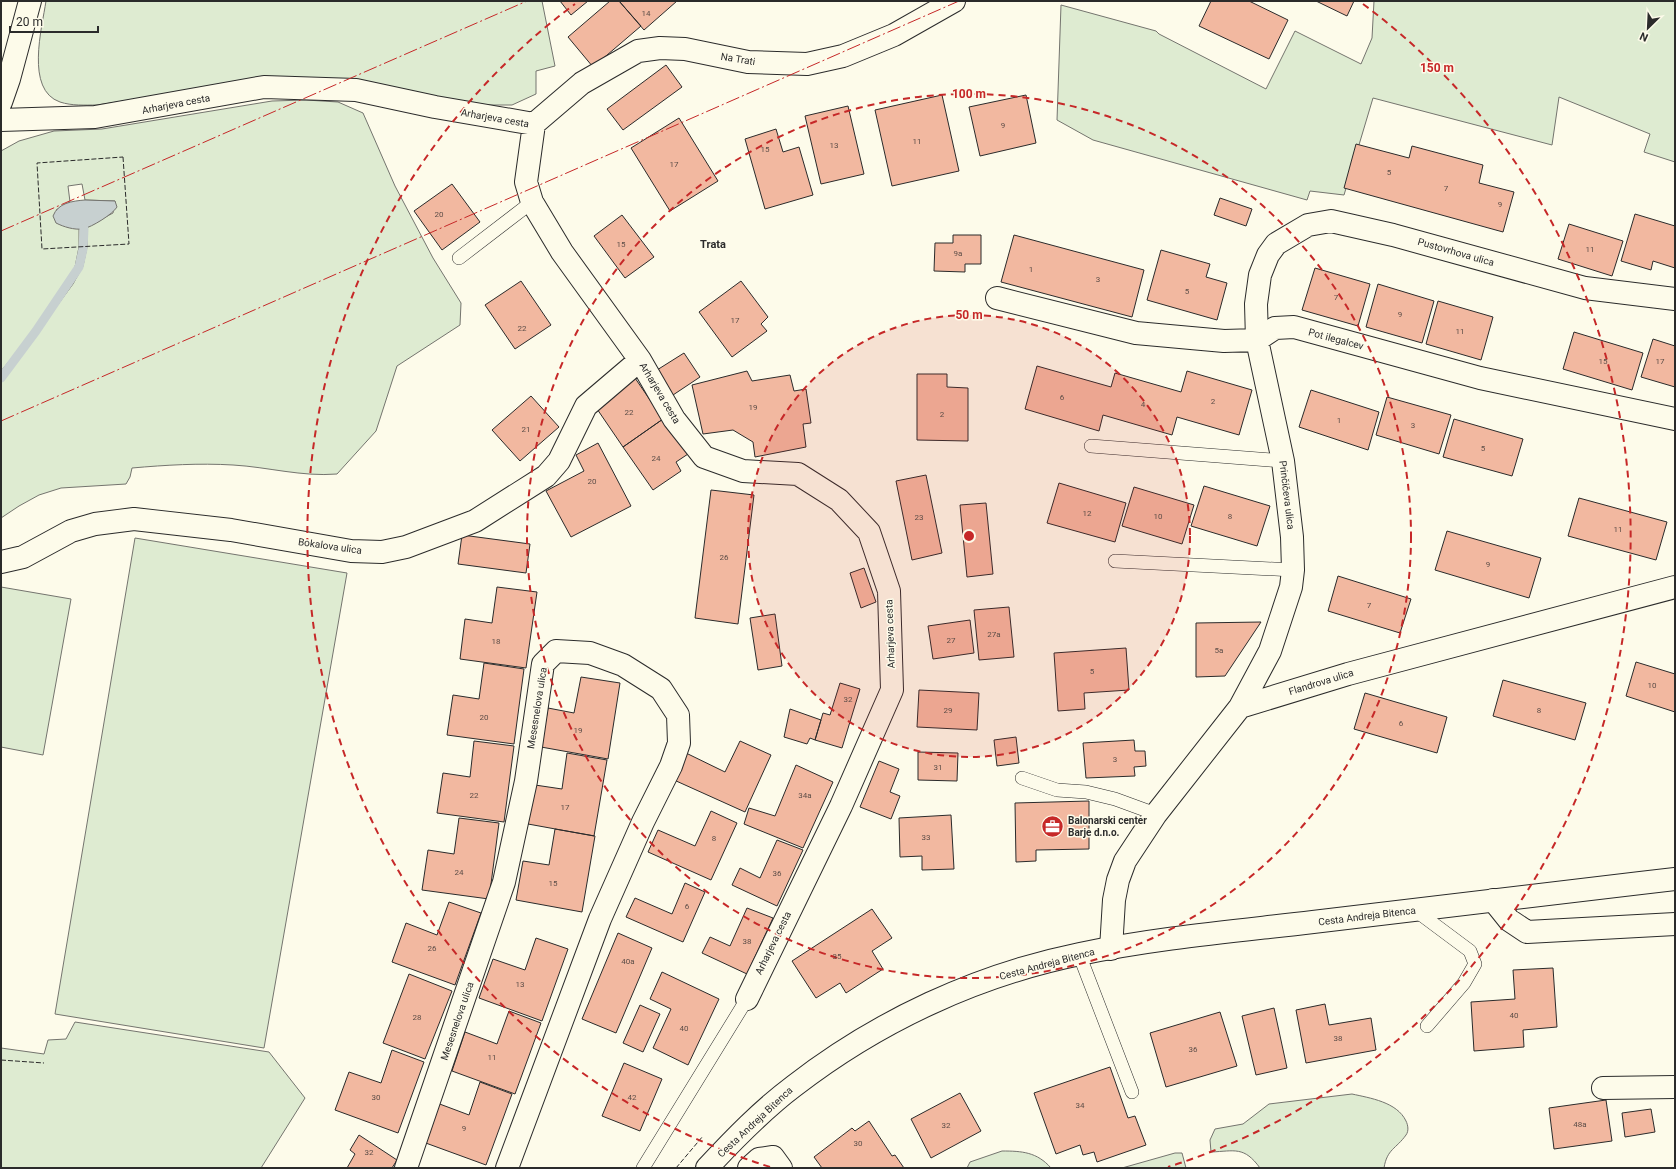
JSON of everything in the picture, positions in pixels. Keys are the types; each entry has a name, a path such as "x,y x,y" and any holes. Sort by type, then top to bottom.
{"street":[{"path":"1,102 10,79 30,1"},
{"name":"Na Trati","path":"534,124 582,83 638,51 660,48 685,49 748,62 807,64 843,56 894,34 954,1"},
{"name":"Arharjeva cesta","path":"1,120 95,117 264,87 356,90 435,107 534,124 526,182 532,202 562,252 640,360 674,419 704,456 743,471 798,474 839,500 869,532 889,591 892,690 841,806 746,999"},
{"name":"Pustovrhova ulica","path":"1260,275 1268,255 1276,244 1308,225 1331,221 1393,235 1585,288 1675,299"},
{"name":"Prinčičeva ulica","path":"1240,707 1270,651 1291,587 1293,570 1292,537 1283,461 1257,340 1256,304 1260,275"},
{"path":"998,298 1136,333 1224,341 1257,340"},
{"name":"Pot ilegalcev","path":"1257,340 1275,328 1294,327 1480,378 1675,418"},
{"name":"Bokalova ulica","path":"1,562 23,557 71,531 95,524 134,519 231,530 352,551 382,552 406,547 475,522 546,476 559,461 586,406 640,360"},
{"name":"Flandrova ulica","path":"1240,707 1348,674 1675,587"},
{"name":"Mesesnelova ulica","path":"406,1168 504,882 526,781 543,664 556,651 590,653 623,665 661,689 678,715 679,743 671,766 643,822 600,919 507,1168"},
{"path":"1111,949 1114,900 1124,861 1156,814 1240,707"},
{"name":"Cesta Andreja Bitenca","path":"707,1168 763,1111 794,1085 840,1053 886,1026 928,1004 970,986 1016,971 1079,954 1111,949 1493,900 1675,879"},
{"path":"1493,900 1509,920 1527,932 1675,924"},
{"path":"1603,1088 1675,1087"},
{"path":"749,1168 759,1159 773,1157 781,1168"}],"lane":[{"path":"459,258 532,202"},
{"path":"1091,446 1283,461"},
{"path":"1115,561 1293,570"},
{"path":"1022,778 1057,790 1086,792 1115,799 1156,814"},
{"path":"1415,910 1470,951 1475,964 1464,984 1427,1026"},
{"path":"1079,954 1132,1092"},
{"name":"Arharjeva cesta","path":"644,1168 746,999"}],"green space":[{"path":"46,1 542,1 555,66 536,71 536,94 512,105 485,105 265,80 97,105 69,104 60,102 49,95 42,85 39,72 39,42"},
{"path":"1374,1 1675,1 1675,162 1644,152 1650,134 1559,97 1552,145 1373,98 1344,195 1310,191 1307,200 1093,140 1057,120 1061,5 1156,31 1159,34 1266,89 1295,31 1361,64 1372,38"},
{"path":"306,100 338,102 363,113 395,186 433,258 461,303 460,325 397,366 376,431 337,474 324,475 298,473 220,464 132,468 130,477 126,484 61,488 39,495 1,518 1,382 73,284 83,266 87,247 87,227 113,213 115,201 85,200 82,184 68,186 70,202 56,210 67,227 79,228 79,247 75,267 26,341 1,371 1,151 19,141 54,131 102,129 272,101"},
{"path":"135,538 347,573 264,1048 55,1014"},
{"path":"1,587 71,599 43,755 1,747"},
{"path":"75,1022 269,1052 305,1098 261,1168 1,1168 1,1048 44,1054 48,1040 66,1039"},
{"path":"1352,1094 1375,1099 1390,1105 1402,1115 1407,1123 1408,1132 1387,1157 1384,1168 1260,1168 1249,1156 1238,1151 1211,1152 1210,1140 1215,1129 1243,1124 1269,1104"},
{"path":"1002,1151 1023,1152 1035,1156 1051,1168 967,1168 970,1162"},
{"path":"1175,1153 1182,1153 1186,1168 1122,1168"}],"shaded area":[{"path":"85,200 115,201 117,207 102,220 83,229 69,228 56,223 53,216 58,208 70,202"}],"building":[{"path":"560,1 588,1 571,15"},
{"path":"610,1 619,1 641,26 593,67 568,37"},
{"path":"619,1 677,1 644,30"},
{"path":"1211,1 1249,1 1288,20 1269,59 1199,26"},
{"path":"1316,1 1354,1 1347,16"},
{"path":"666,65 682,87 623,130 607,109"},
{"path":"942,95 959,171 892,186 875,110"},
{"path":"1026,95 1036,143 980,156 969,107"},
{"path":"848,106 864,174 821,184 805,116"},
{"path":"679,118 718,181 670,211 631,148"},
{"path":"776,129 783,152 799,147 813,195 765,209 745,139"},
{"path":"1356,144 1409,158 1412,146 1483,165 1479,183 1514,192 1503,232 1344,188"},
{"path":"452,184 480,222 442,250 414,211"},
{"path":"1220,198 1252,209 1246,226 1214,215"},
{"path":"1635,214 1675,226 1675,268 1653,261 1651,270 1621,261"},
{"path":"622,215 654,257 625,278 594,236"},
{"path":"1569,224 1623,241 1612,276 1558,259"},
{"path":"953,235 981,235 981,264 965,264 965,272 934,271 935,243 953,243"},
{"path":"1014,235 1144,270 1132,317 1001,282"},
{"path":"1161,250 1210,264 1206,277 1227,283 1217,320 1147,300"},
{"path":"1315,268 1370,284 1358,326 1302,310"},
{"path":"521,281 551,325 515,349 485,305"},
{"path":"741,281 768,317 761,324 767,331 732,357 699,312"},
{"path":"1378,284 1434,301 1422,343 1366,327"},
{"path":"1438,301 1493,317 1481,360 1426,344"},
{"path":"1574,332 1643,353 1632,390 1563,369"},
{"path":"1653,339 1675,346 1675,387 1641,377"},
{"path":"684,353 700,377 673,395 657,370"},
{"path":"1037,366 1111,387 1115,373 1181,392 1187,371 1252,390 1239,435 1177,417 1172,435 1103,415 1099,431 1025,409"},
{"path":"747,371 752,381 790,375 794,391 806,389 811,423 803,424 806,447 755,457 753,442 733,430 703,434 692,385"},
{"path":"917,374 947,374 947,387 968,388 968,441 917,440"},
{"path":"635,378 663,419 623,447 595,406"},
{"path":"1311,390 1379,412 1368,450 1299,427"},
{"path":"531,396 559,427 520,461 492,430"},
{"path":"1387,397 1451,415 1439,454 1376,435"},
{"path":"663,419 688,454 676,462 681,471 653,490 623,447"},
{"path":"1454,419 1523,439 1512,476 1443,457"},
{"path":"598,443 631,506 571,537 546,491 584,471 576,455"},
{"path":"926,475 942,553 912,560 896,481"},
{"path":"1059,483 1126,503 1115,542 1047,523"},
{"path":"1204,486 1270,506 1257,546 1191,526"},
{"path":"1134,487 1194,505 1182,544 1122,526"},
{"path":"711,490 754,495 738,624 695,618"},
{"path":"1579,498 1667,522 1656,560 1568,536"},
{"path":"986,503 993,574 967,577 960,505"},
{"path":"1447,531 1541,558 1529,598 1435,570"},
{"path":"462,535 530,544 526,573 458,564"},
{"path":"864,568 876,602 861,608 850,573"},
{"path":"1338,576 1411,599 1400,633 1328,611"},
{"path":"497,587 537,592 526,668 460,659 465,619 492,623"},
{"path":"1009,607 1014,657 979,660 974,610"},
{"path":"775,614 782,666 758,670 750,618"},
{"path":"970,620 974,653 933,659 928,626"},
{"path":"1261,622 1225,676 1196,677 1196,623"},
{"path":"1126,648 1129,690 1084,693 1085,709 1058,711 1054,653"},
{"path":"1636,662 1675,674 1675,712 1626,696"},
{"path":"484,663 524,669 514,744 447,735 453,695 479,699"},
{"path":"581,677 620,683 608,759 541,747 548,708 574,713"},
{"path":"1503,680 1586,703 1575,740 1493,716"},
{"path":"840,683 860,689 842,748 815,740 823,713 830,715"},
{"path":"919,690 979,693 977,730 917,727"},
{"path":"1365,693 1447,717 1437,753 1354,729"},
{"path":"790,709 821,720 815,740 810,738 807,744 784,737"},
{"path":"1016,737 1019,763 997,766 994,740"},
{"path":"1134,740 1135,751 1145,751 1146,766 1134,767 1135,776 1086,778 1083,743"},
{"path":"474,741 514,746 504,822 437,813 443,773 470,777"},
{"path":"740,741 771,755 745,812 674,780 686,753 725,772"},
{"path":"918,752 958,753 957,781 918,780"},
{"path":"567,753 607,760 594,836 528,824 535,785 562,789"},
{"path":"879,761 899,769 890,792 900,796 891,819 860,807"},
{"path":"796,765 833,782 803,848 744,824 749,808 775,816"},
{"name":"Balonarski center Barje d.n.o.","path":"1089,801 1089,849 1036,850 1036,861 1016,862 1015,803"},
{"path":"711,811 737,823 711,880 648,852 658,830 695,846"},
{"path":"951,815 954,869 922,870 922,856 900,857 899,818"},
{"path":"459,818 499,823 489,899 422,890 428,850 454,854"},
{"path":"555,829 595,836 582,912 516,900 523,861 549,865"},
{"path":"777,840 803,850 777,906 732,885 740,868 760,878"},
{"path":"685,883 705,892 683,942 626,917 635,898 672,914"},
{"path":"449,902 481,913 455,985 392,962 406,923 437,935"},
{"path":"747,908 773,918 747,974 702,953 710,937 730,946"},
{"path":"872,909 892,938 872,951 883,969 846,993 840,983 816,998 792,961"},
{"path":"618,933 652,948 616,1033 582,1019"},
{"path":"536,938 568,949 542,1021 479,998 493,959 525,970"},
{"path":"1553,968 1557,1027 1523,1030 1524,1047 1474,1051 1471,1002 1515,999 1513,970"},
{"path":"662,972 719,999 688,1065 653,1048 671,1009 650,999"},
{"path":"409,974 452,991 425,1059 383,1043"},
{"path":"1325,1004 1329,1025 1371,1018 1376,1050 1306,1063 1296,1010"},
{"path":"640,1005 660,1014 643,1052 623,1043"},
{"path":"1274,1008 1287,1068 1256,1075 1242,1016"},
{"path":"509,1011 541,1023 515,1094 452,1071 465,1032 497,1044"},
{"path":"1220,1012 1237,1066 1166,1087 1150,1033"},
{"path":"392,1050 424,1062 398,1133 335,1110 349,1072 381,1083"},
{"path":"624,1063 662,1079 640,1131 602,1116"},
{"path":"1110,1067 1128,1118 1135,1116 1146,1145 1097,1162 1094,1152 1083,1155 1080,1145 1056,1154 1034,1093"},
{"path":"480,1082 512,1094 486,1165 423,1142 437,1103 469,1115"},
{"path":"960,1093 981,1131 931,1158 911,1119"},
{"path":"1606,1100 1612,1141 1554,1149 1549,1108"},
{"path":"1651,1109 1655,1132 1625,1137 1622,1113"},
{"path":"869,1121 892,1156 895,1155 904,1168 822,1168 814,1157 852,1128 855,1131"},
{"path":"359,1135 397,1160 392,1168 347,1168 355,1154 350,1150"}],"waterway":[{"path":"1,378 36,331 79,267 83,249 84,229"}],"fence":[{"path":"123,157 129,244 42,249 37,163 123,157"},
{"path":"1,1060 44,1063"},
{"path":"676,1168 703,1136"}],"power":[{"path":"1,231 527,1"},
{"path":"1,421 959,1"}],"place":[{"name":"Balonarski center Barje d.n.o.","path":"1052,826"}],"district":[{"name":"Trata","path":"713,244"}]}
